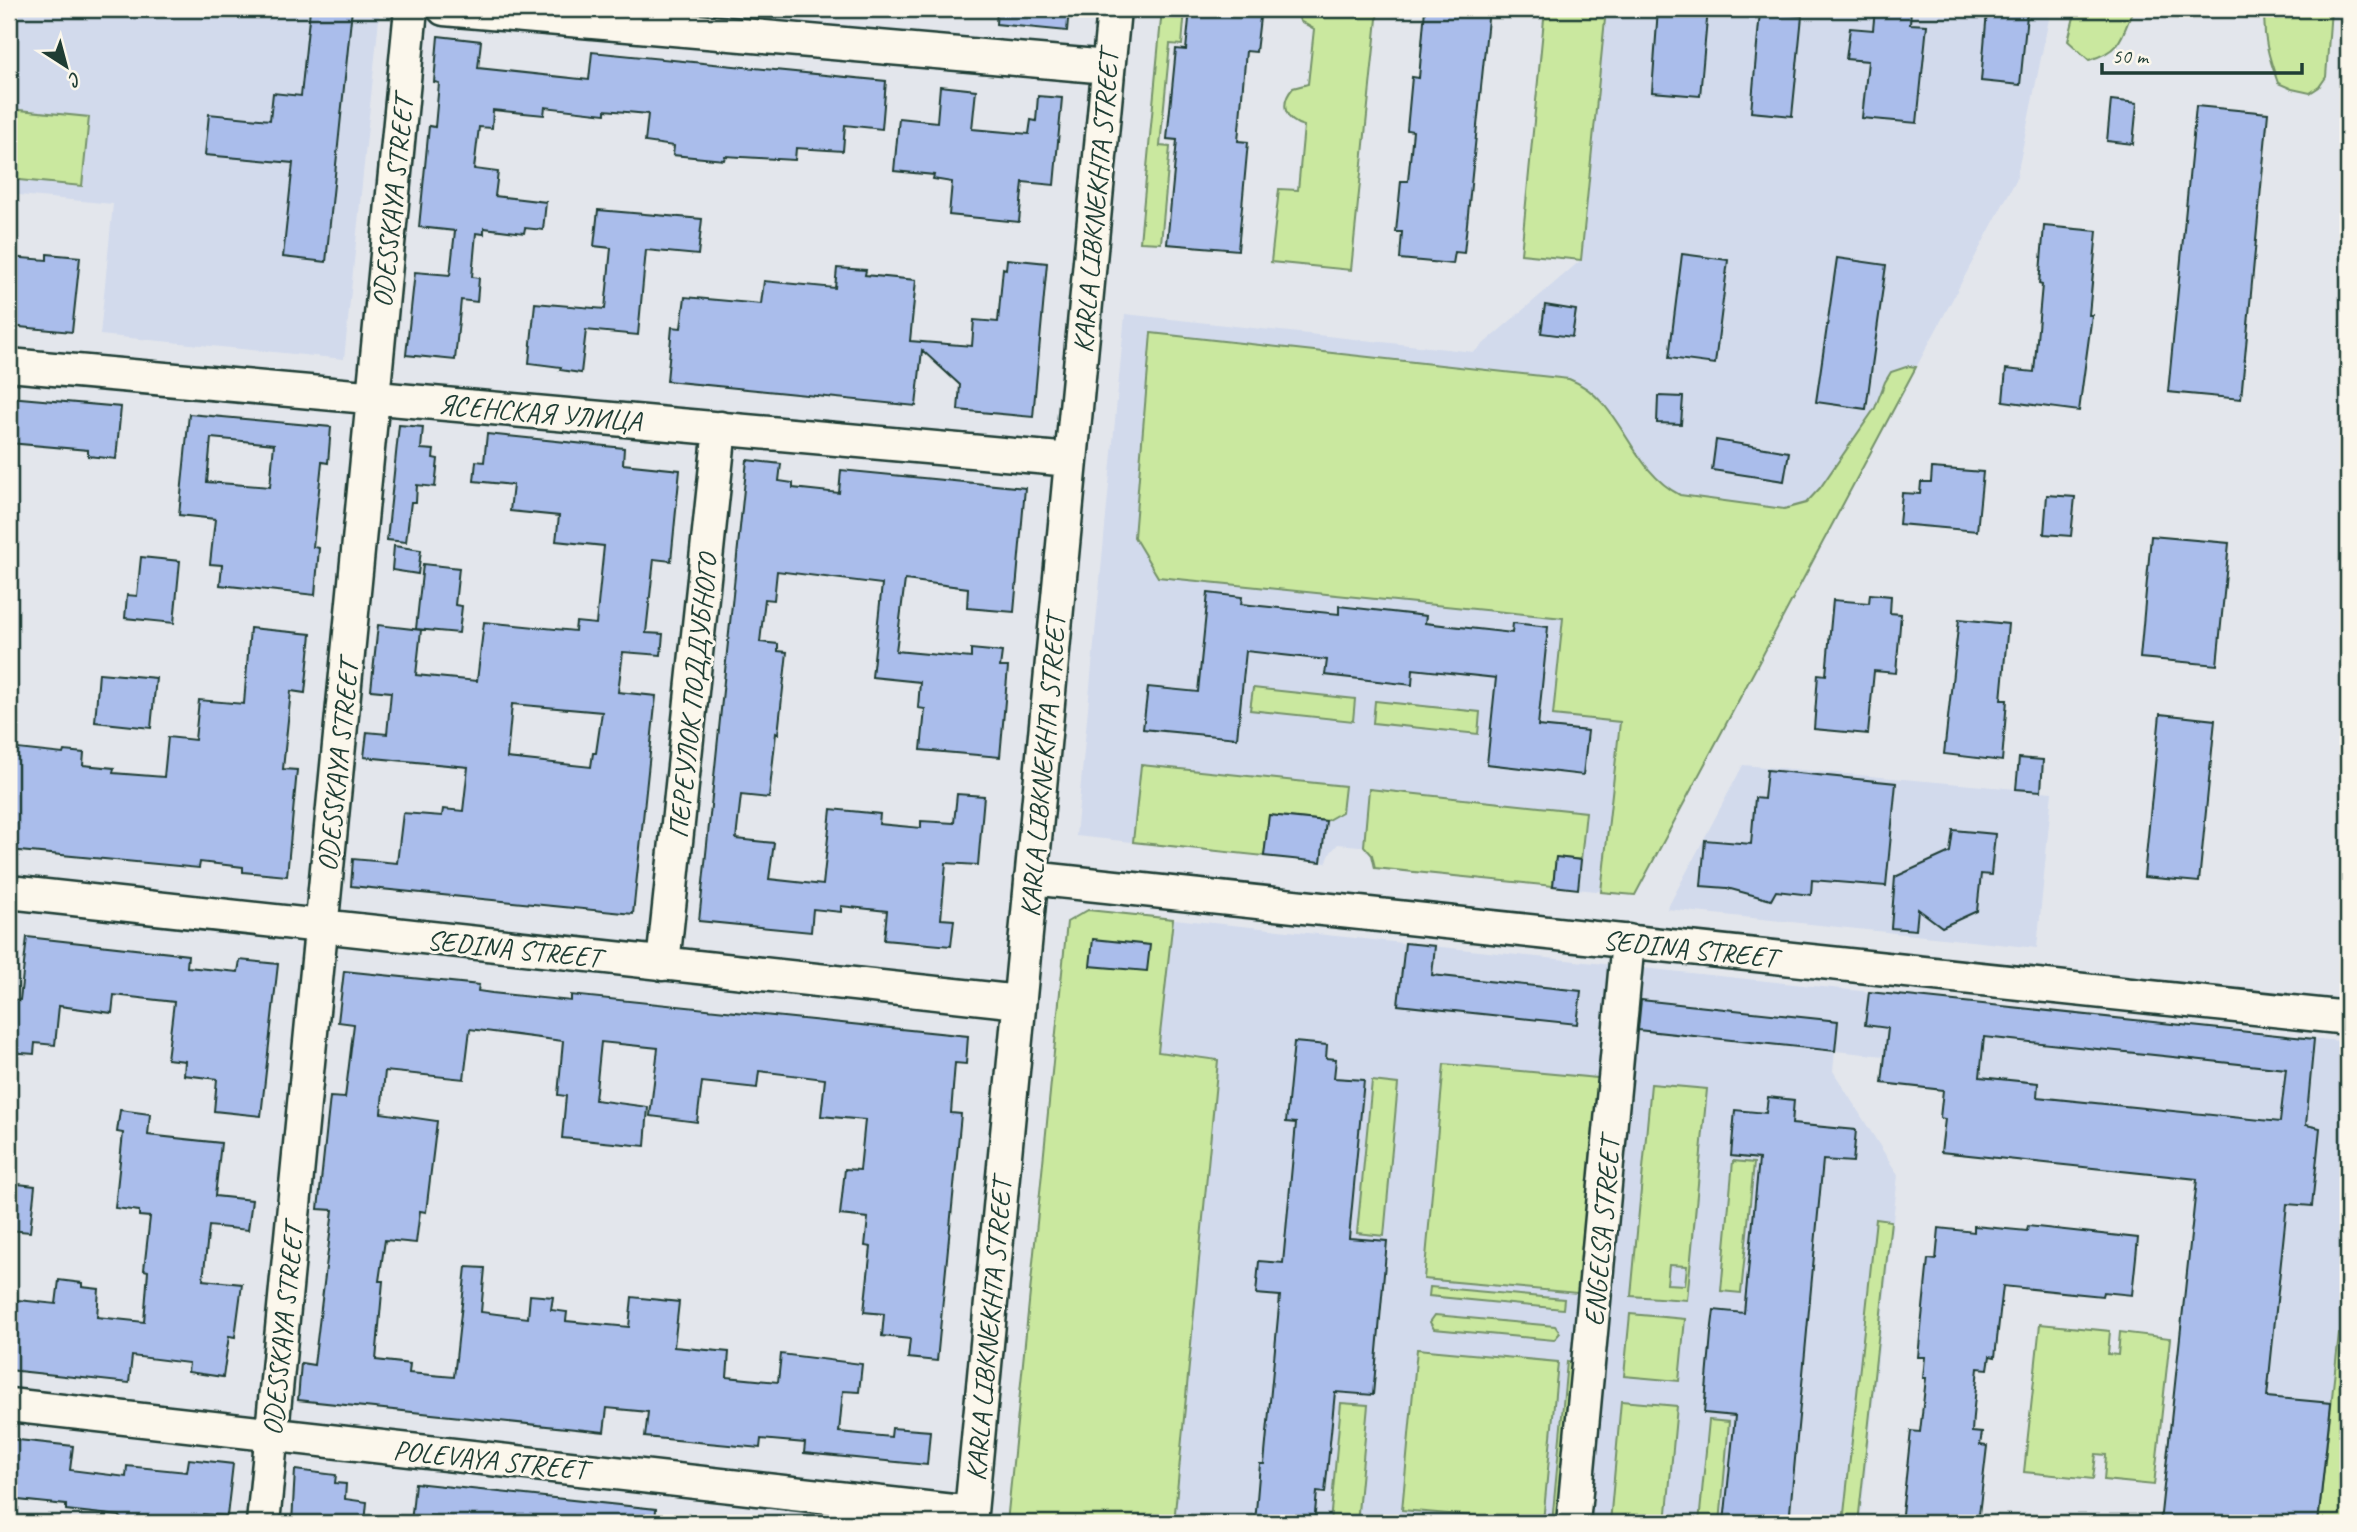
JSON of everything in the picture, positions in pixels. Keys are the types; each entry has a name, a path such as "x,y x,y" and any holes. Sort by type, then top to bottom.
{"street":[{"name":"ODESSKAYA STREET","path":"263,1523 411,9"},
{"path":"444,9 1108,67"},
{"name":"KARLA LIBKNEKHTA STREET","path":"971,1518 1114,9"},
{"name":"ЯСЕНСКАЯ УЛИЦА","path":"9,365 1071,460"},
{"name":"ПЕРЕУЛОК ПОДДУБНОГО","path":"663,964 720,428"},
{"name":"SEDINA STREET","path":"1031,878 2348,1018"},
{"name":"SEDINA STREET","path":"9,892 1019,1002"},
{"name":"ENGELSA STREET","path":"1573,1523 1628,941"},
{"name":"POLEVAYA STREET","path":"9,1405 971,1518"}],"shaded area":[{"path":"9,9 380,9 344,359 100,335 113,204 9,194"},
{"path":"1606,9 2051,9 2016,180 1635,895 1375,868 1372,855 1364,846 1338,844 1326,863 1076,836 1125,314 1474,352 1581,260"},
{"path":"1743,765 2052,792 2037,948 1667,909"},
{"path":"1088,910 2348,1042 2348,1335 2339,1334 2318,1523 2160,1523 2201,1146 1940,1118 1943,1090 1882,1083 1885,1056 1835,1051 1833,1071 1898,1175 1860,1523 1007,1523 1067,922"}],"green space":[{"path":"1162,9 1185,9 1182,45 1170,44 1160,146 1170,147 1161,243 1140,242"},
{"path":"1296,9 1378,9 1351,270 1271,262 1279,189 1298,190 1304,126 1288,116 1286,100 1293,88 1308,84 1314,29 1300,21"},
{"path":"1545,9 1606,9 1581,260 1521,254"},
{"path":"2076,9 2133,9 2119,42 2108,52 2089,60 2068,41"},
{"path":"2265,9 2331,9 2326,77 2319,87 2310,93 2278,83 2267,46"},
{"path":"9,109 89,117 82,186 9,179"},
{"path":"1151,333 1569,379 1602,402 1648,469 1680,495 1784,509 1806,503 1820,488 1875,408 1891,372 1909,366 1916,367 1635,895 1601,892 1620,722 1553,715 1563,618 1158,577 1134,537"},
{"path":"1253,688 1355,699 1353,721 1250,710"},
{"path":"1375,701 1480,712 1478,734 1373,723"},
{"path":"1141,765 1345,786 1342,812 1326,821 1269,815 1264,856 1133,842"},
{"path":"1369,789 1586,812 1581,860 1556,857 1553,886 1375,868 1372,855 1364,846"},
{"path":"1088,910 1173,919 1158,1052 1218,1060 1174,1523 1007,1523 1067,922"},
{"path":"1444,1064 1608,1079 1588,1294 1424,1279"},
{"path":"1372,1081 1398,1084 1384,1236 1357,1233"},
{"path":"1651,1084 1707,1089 1687,1300 1631,1296","holes":["1669,1265 1687,1266 1685,1285 1667,1284"]},
{"path":"1733,1161 1754,1163 1741,1293 1721,1291"},
{"path":"1876,1219 1891,1221 1858,1523 1843,1523"},
{"path":"1430,1287 1564,1299 1563,1309 1429,1296"},
{"path":"1630,1314 1685,1319 1679,1381 1624,1376"},
{"path":"1435,1315 1555,1326 1560,1333 1554,1340 1434,1329 1430,1322"},
{"path":"2040,1324 2110,1331 2108,1354 2118,1355 2120,1332 2170,1338 2154,1485 2104,1480 2106,1455 2096,1454 2093,1479 2024,1472"},
{"path":"2339,1334 2348,1335 2348,1523 2318,1523"},
{"path":"1417,1349 1558,1362 1543,1522 1402,1510"},
{"path":"1567,1362 1581,1364 1566,1523 1552,1523"},
{"path":"1621,1401 1677,1406 1666,1523 1610,1523"},
{"path":"1341,1403 1368,1405 1357,1523 1330,1523"},
{"path":"1709,1420 1729,1422 1720,1523 1699,1523"}],"building":[{"path":"310,9 352,9 326,262 283,257 293,163 205,155 209,114 270,120 273,93 301,96"},
{"path":"997,9 1069,9 1067,31 996,24"},
{"path":"1190,9 1261,9 1256,52 1246,51 1238,141 1248,142 1238,250 1167,244 1177,140 1167,139 1176,49 1186,50"},
{"path":"1425,9 1489,9 1464,253 1455,252 1453,264 1400,259 1402,232 1396,232 1401,181 1408,181 1413,131 1407,130 1412,77 1419,78"},
{"path":"1658,9 1708,9 1700,96 1652,92"},
{"path":"1875,9 1911,9 1910,24 1927,25 1917,123 1862,118 1868,61 1846,59 1850,28 1873,30"},
{"path":"1987,11 2027,15 2020,85 1981,81"},
{"path":"1760,12 1802,16 1792,116 1751,112"},
{"path":"438,36 481,41 478,68 589,80 592,52 886,81 882,129 845,125 843,151 796,148 795,160 725,156 724,160 673,155 674,146 645,142 648,114 605,110 605,114 545,107 544,115 493,110 492,128 479,127 474,169 498,172 495,196 546,202 543,230 525,228 524,233 484,228 484,234 476,233 472,277 479,278 477,302 461,300 455,360 406,355 415,272 450,275 455,231 419,227 429,126 435,127 439,83 434,82"},
{"path":"940,86 976,90 972,129 1029,134 1031,120 1036,121 1038,96 1062,98 1054,185 1023,182 1019,222 949,215 952,182 933,179 934,175 894,171 899,118 937,122"},
{"path":"2111,100 2137,103 2133,144 2107,141"},
{"path":"2196,106 2268,113 2241,399 2168,392"},
{"path":"598,210 702,219 698,255 646,250 638,335 586,330 581,373 560,370 561,367 529,363 535,303 605,309 611,248 594,246"},
{"path":"2044,226 2097,231 2089,315 2092,315 2079,411 2003,401 2006,369 2034,372"},
{"path":"47,254 80,257 72,332 9,326 9,257 47,260"},
{"path":"1682,254 1728,260 1715,364 1669,358"},
{"path":"1837,258 1886,265 1866,409 1816,402"},
{"path":"1007,259 1047,263 1033,417 958,410 960,385 922,350 916,406 667,381 672,327 681,328 685,297 761,304 764,281 835,288 837,268 866,270 865,275 916,280 910,341 972,346 974,320 998,322 1003,268 1006,269"},
{"path":"1545,305 1576,310 1572,337 1541,333"},
{"path":"1658,396 1683,397 1681,424 1657,423"},
{"path":"9,397 121,407 116,459 88,456 88,450 9,443"},
{"path":"189,414 331,427 328,463 322,462 313,547 319,548 315,595 220,585 222,565 210,564 215,519 179,515","holes":["211,438 274,444 270,487 207,482"]},
{"path":"399,425 423,427 421,449 434,450 433,458 438,459 435,487 417,485 416,502 411,502 406,542 387,540"},
{"path":"487,434 624,448 623,464 680,470 671,561 654,559 646,633 663,634 661,655 623,652 618,692 656,696 633,914 351,886 353,859 397,863 403,813 442,816 443,809 463,811 468,767 364,757 367,732 387,734 391,692 371,690 378,625 421,630 416,675 477,681 484,622 575,631 576,622 596,624 604,546 556,541 559,516 510,511 513,485 474,481 476,461 484,462","holes":["512,704 602,712 596,753 593,753 591,767 507,758"]},
{"path":"1716,440 1789,452 1784,481 1712,470"},
{"path":"747,460 781,464 779,481 793,483 793,488 839,493 841,470 1025,488 1014,612 967,608 968,588 905,580 896,651 971,658 971,649 1002,652 1000,667 1008,667 1000,757 921,750 925,709 918,708 920,682 872,677 882,584 777,571 774,600 765,599 760,642 778,644 778,651 787,652 778,734 776,733 769,798 741,795 736,839 774,843 769,879 823,885 831,809 880,814 879,824 921,828 921,821 954,823 957,794 984,796 978,865 946,863 941,919 954,920 951,946 884,940 887,911 841,906 841,912 813,909 811,932 699,921"},
{"path":"1932,468 1983,472 1977,531 1899,524 1902,493 1920,494 1921,482 1931,482"},
{"path":"2047,495 2075,497 2071,536 2044,534"},
{"path":"2151,536 2229,543 2217,665 2140,658"},
{"path":"394,546 421,550 418,574 392,570"},
{"path":"141,557 180,561 174,623 125,618 127,595 137,596"},
{"path":"423,564 459,568 455,605 462,606 459,633 416,629"},
{"path":"1208,593 1242,597 1241,604 1339,614 1339,606 1426,616 1425,623 1512,633 1513,623 1548,627 1538,726 1588,731 1583,775 1487,764 1496,678 1413,669 1412,685 1325,675 1327,660 1246,651 1237,738 1143,729 1148,687 1198,692"},
{"path":"1870,594 1891,596 1890,613 1901,614 1896,673 1874,671 1868,734 1814,729 1818,674 1826,675 1833,600 1869,603"},
{"path":"1959,619 2008,624 2001,700 2007,700 2002,761 1944,754"},
{"path":"250,628 311,634 305,693 291,691 283,769 297,770 287,876 243,872 243,867 200,862 199,868 9,850 9,748 63,754 64,751 84,753 83,765 114,768 113,773 164,777 168,737 195,740 199,700 244,704"},
{"path":"99,673 156,678 151,728 95,722"},
{"path":"2160,714 2215,720 2199,882 2144,877"},
{"path":"2019,758 2043,760 2041,791 2016,789"},
{"path":"1767,770 1896,783 1886,886 1812,880 1811,895 1776,891 1771,900 1727,888 1701,886 1705,840 1751,844 1755,798 1764,799"},
{"path":"1269,815 1326,821 1321,862 1264,856"},
{"path":"1953,830 1995,834 1991,875 1981,874 1977,911 1942,927 1918,909 1916,930 1891,928 1895,877 1950,852"},
{"path":"1556,857 1581,860 1578,889 1553,886"},
{"path":"27,937 188,955 187,967 238,972 240,960 278,964 261,1116 214,1111 217,1079 184,1075 185,1061 167,1059 174,1002 114,995 112,1013 59,1006 55,1045 35,1043 34,1054 9,1052 9,999 20,1000"},
{"path":"1093,939 1150,945 1147,971 1090,966"},
{"path":"1405,943 1435,946 1432,975 1581,991 1577,1024 1398,1005"},
{"path":"344,971 479,985 478,991 492,993 571,1001 571,995 968,1036 966,1064 955,1063 951,1113 961,1114 937,1361 908,1358 910,1339 882,1336 884,1314 864,1312 871,1247 865,1246 868,1218 840,1215 845,1169 860,1170 865,1120 821,1116 825,1079 759,1071 757,1088 702,1082 697,1122 650,1116 658,1048 601,1042 595,1100 648,1107 645,1146 562,1138 566,1096 558,1095 563,1041 470,1029 464,1079 385,1071 381,1113 437,1121 426,1212 420,1211 416,1243 385,1240 379,1281 383,1281 376,1360 410,1364 409,1373 454,1377 466,1267 485,1268 481,1312 528,1318 530,1295 553,1297 551,1310 567,1312 566,1321 629,1327 632,1297 679,1302 674,1347 729,1352 727,1377 778,1382 781,1354 862,1364 859,1392 843,1391 839,1432 891,1437 892,1428 930,1431 927,1465 804,1453 805,1443 761,1439 760,1448 645,1437 648,1412 607,1408 604,1432 298,1400 301,1363 314,1365 333,1210 318,1209 330,1097 345,1098 354,1024 338,1022"},
{"path":"1869,992 2314,1039 2306,1125 2320,1128 2312,1206 2287,1204 2267,1397 2331,1403 2318,1523 2160,1523 2197,1179 1941,1152 1945,1119 1940,1118 1943,1090 1882,1083 1888,1028 1865,1025","holes":["1984,1037 2286,1069 2280,1122 2037,1097 2038,1083 1980,1077"]},
{"path":"1641,1000 1838,1021 1835,1051 1638,1030"},
{"path":"1294,1042 1327,1045 1326,1058 1336,1059 1334,1078 1364,1080 1349,1238 1387,1241 1373,1395 1335,1392 1325,1493 1317,1492 1314,1523 1255,1523 1260,1464 1264,1464 1280,1296 1256,1294 1259,1261 1283,1263 1296,1123 1286,1122"},
{"path":"1768,1097 1794,1100 1792,1124 1856,1130 1853,1162 1823,1160 1789,1523 1724,1523 1735,1416 1704,1413 1711,1334 1714,1310 1744,1313 1759,1159 1731,1156 1735,1110 1766,1113"},
{"path":"120,1110 150,1114 148,1135 221,1143 215,1196 252,1200 248,1230 209,1226 203,1280 242,1284 235,1337 229,1336 223,1377 188,1372 189,1363 132,1356 129,1383 9,1370 9,1299 56,1304 59,1280 82,1283 82,1287 99,1289 97,1317 144,1322 148,1271 144,1270 150,1217 139,1216 139,1211 115,1208 123,1133 117,1132"},
{"path":"9,1183 35,1186 30,1232 9,1230"},
{"path":"1974,1226 2027,1231 2028,1226 2138,1238 2132,1295 2103,1292 2102,1296 2003,1286 1995,1357 1990,1356 1988,1369 1978,1368 1972,1432 1982,1433 1980,1445 1987,1446 1978,1523 1901,1523 1911,1431 1920,1432 1926,1378 1923,1378 1925,1357 1918,1357 1928,1259 1936,1260 1939,1228 1974,1232"},
{"path":"9,1439 73,1446 70,1470 126,1477 127,1466 187,1472 189,1459 233,1464 227,1516 203,1514 202,1523 122,1523 120,1516 66,1510 66,1505 9,1499"},
{"path":"295,1470 336,1475 335,1483 346,1484 345,1499 367,1502 365,1523 292,1523"},
{"path":"415,1483 656,1509 655,1523 411,1523"}]}
